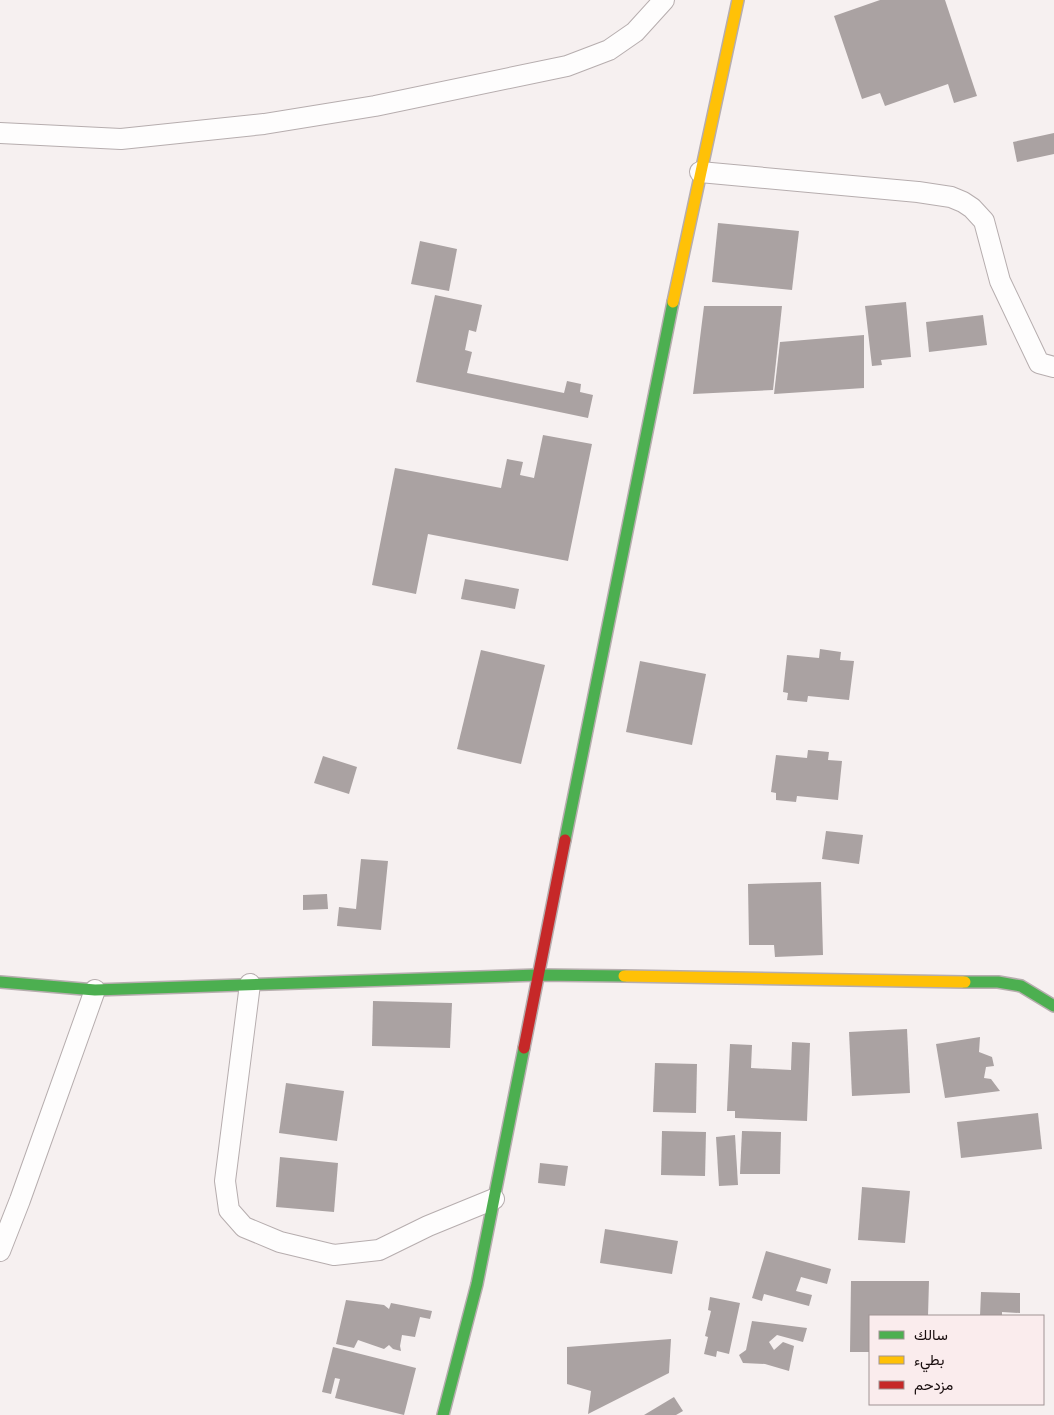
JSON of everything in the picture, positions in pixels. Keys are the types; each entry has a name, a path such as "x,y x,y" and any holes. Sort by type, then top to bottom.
{"street":[{"path":"0,133 121,139 264,124 375,106 567,66 609,50 635,32 664,0"},
{"path":"443,1415 477,1284 700,172 738,0"},
{"path":"700,172 918,192 951,197 963,202 972,208 984,221 1000,281 1039,363 1054,367"},
{"path":"0,982 95,990 538,975 998,982 1020,986 1054,1006"},
{"path":"250,984 225,1181 229,1210 244,1227 280,1242 334,1255 379,1250 428,1226 494,1199"},
{"path":"0,1251 95,990"}],"building":[{"path":"880,0 945,0 977,96 954,103 948,84 885,106 880,93 862,99 834,16"},
{"path":"1054,133 1054,154 1017,162 1013,142"},
{"path":"718,223 799,231 792,290 712,282"},
{"path":"420,241 457,249 449,291 411,284"},
{"path":"435,295 482,305 476,332 469,330 465,350 472,352 467,373 564,393 567,381 581,384 580,392 593,395 588,418 416,382"},
{"path":"906,302 911,357 881,360 882,365 872,366 865,306"},
{"path":"704,306 782,306 773,390 693,394"},
{"path":"983,315 987,345 929,352 926,322"},
{"path":"864,335 864,388 774,394 780,342"},
{"path":"543,435 592,444 568,561 428,534 416,594 372,585 395,468 501,488 507,459 523,462 520,475 534,478"},
{"path":"465,579 519,589 515,609 461,599"},
{"path":"820,649 841,652 840,660 854,661 849,700 808,696 807,702 787,700 788,693 783,692 787,655 819,658"},
{"path":"481,650 545,665 521,764 457,749"},
{"path":"640,661 706,674 692,745 626,732"},
{"path":"808,750 829,752 828,760 842,761 838,800 797,796 796,802 776,800 776,793 771,792 776,755 807,758"},
{"path":"323,756 357,767 349,794 314,783"},
{"path":"826,831 863,835 859,864 822,859"},
{"path":"361,859 388,861 381,930 337,926 339,907 356,909"},
{"path":"821,882 823,955 775,957 774,945 749,945 748,884"},
{"path":"327,894 328,909 303,910 303,895"},
{"path":"373,1001 452,1003 450,1048 372,1046"},
{"path":"907,1029 910,1093 852,1096 849,1032"},
{"path":"980,1037 979,1052 992,1057 994,1066 986,1067 984,1078 991,1079 1000,1091 945,1098 936,1044"},
{"path":"792,1042 810,1043 807,1121 735,1118 735,1111 727,1111 730,1044 752,1045 751,1068 791,1070"},
{"path":"655,1063 697,1064 696,1113 653,1112"},
{"path":"286,1083 344,1091 337,1141 279,1133"},
{"path":"1038,1113 1042,1149 961,1158 957,1122"},
{"path":"662,1131 706,1132 705,1176 661,1175"},
{"path":"742,1131 781,1132 780,1174 740,1174"},
{"path":"735,1135 738,1185 719,1186 716,1137"},
{"path":"280,1157 338,1163 334,1212 276,1207"},
{"path":"540,1163 568,1166 565,1186 538,1183"},
{"path":"862,1187 910,1191 905,1243 858,1240"},
{"path":"605,1229 678,1241 672,1274 600,1263"},
{"path":"766,1251 831,1269 827,1284 801,1277 796,1291 812,1295 809,1306 764,1294 762,1301 752,1298"},
{"path":"851,1281 929,1281 928,1315 869,1315 869,1352 850,1352"},
{"path":"981,1292 1020,1293 1020,1313 1002,1312 1002,1315 980,1315"},
{"path":"710,1297 740,1303 729,1354 717,1351 716,1357 704,1354 708,1337 705,1336 711,1311 708,1310"},
{"path":"346,1300 384,1305 389,1309 391,1303 432,1311 430,1319 420,1317 415,1337 402,1335 401,1351 393,1349 389,1345 384,1349 358,1340 354,1348 336,1344"},
{"path":"752,1321 807,1328 803,1342 777,1335 769,1342 774,1350 783,1342 794,1346 789,1371 765,1364 743,1363 739,1355 746,1350"},
{"path":"671,1339 669,1373 588,1414 591,1391 567,1384 567,1347"},
{"path":"333,1347 416,1368 404,1415 335,1398 340,1379 335,1378 331,1394 322,1392"},
{"path":"674,1397 683,1411 676,1415 644,1415"}],"traffic: fast":[{"path":"565,840 673,302"},
{"path":"0,982 95,990 538,975 624,976"},
{"path":"965,982 998,982 1021,986 1054,1006"},
{"path":"443,1415 477,1284 524,1048"}],"traffic: slow":[{"path":"673,302 738,0"},
{"path":"624,976 965,982"}],"traffic: jam":[{"path":"524,1048 565,840"}]}
